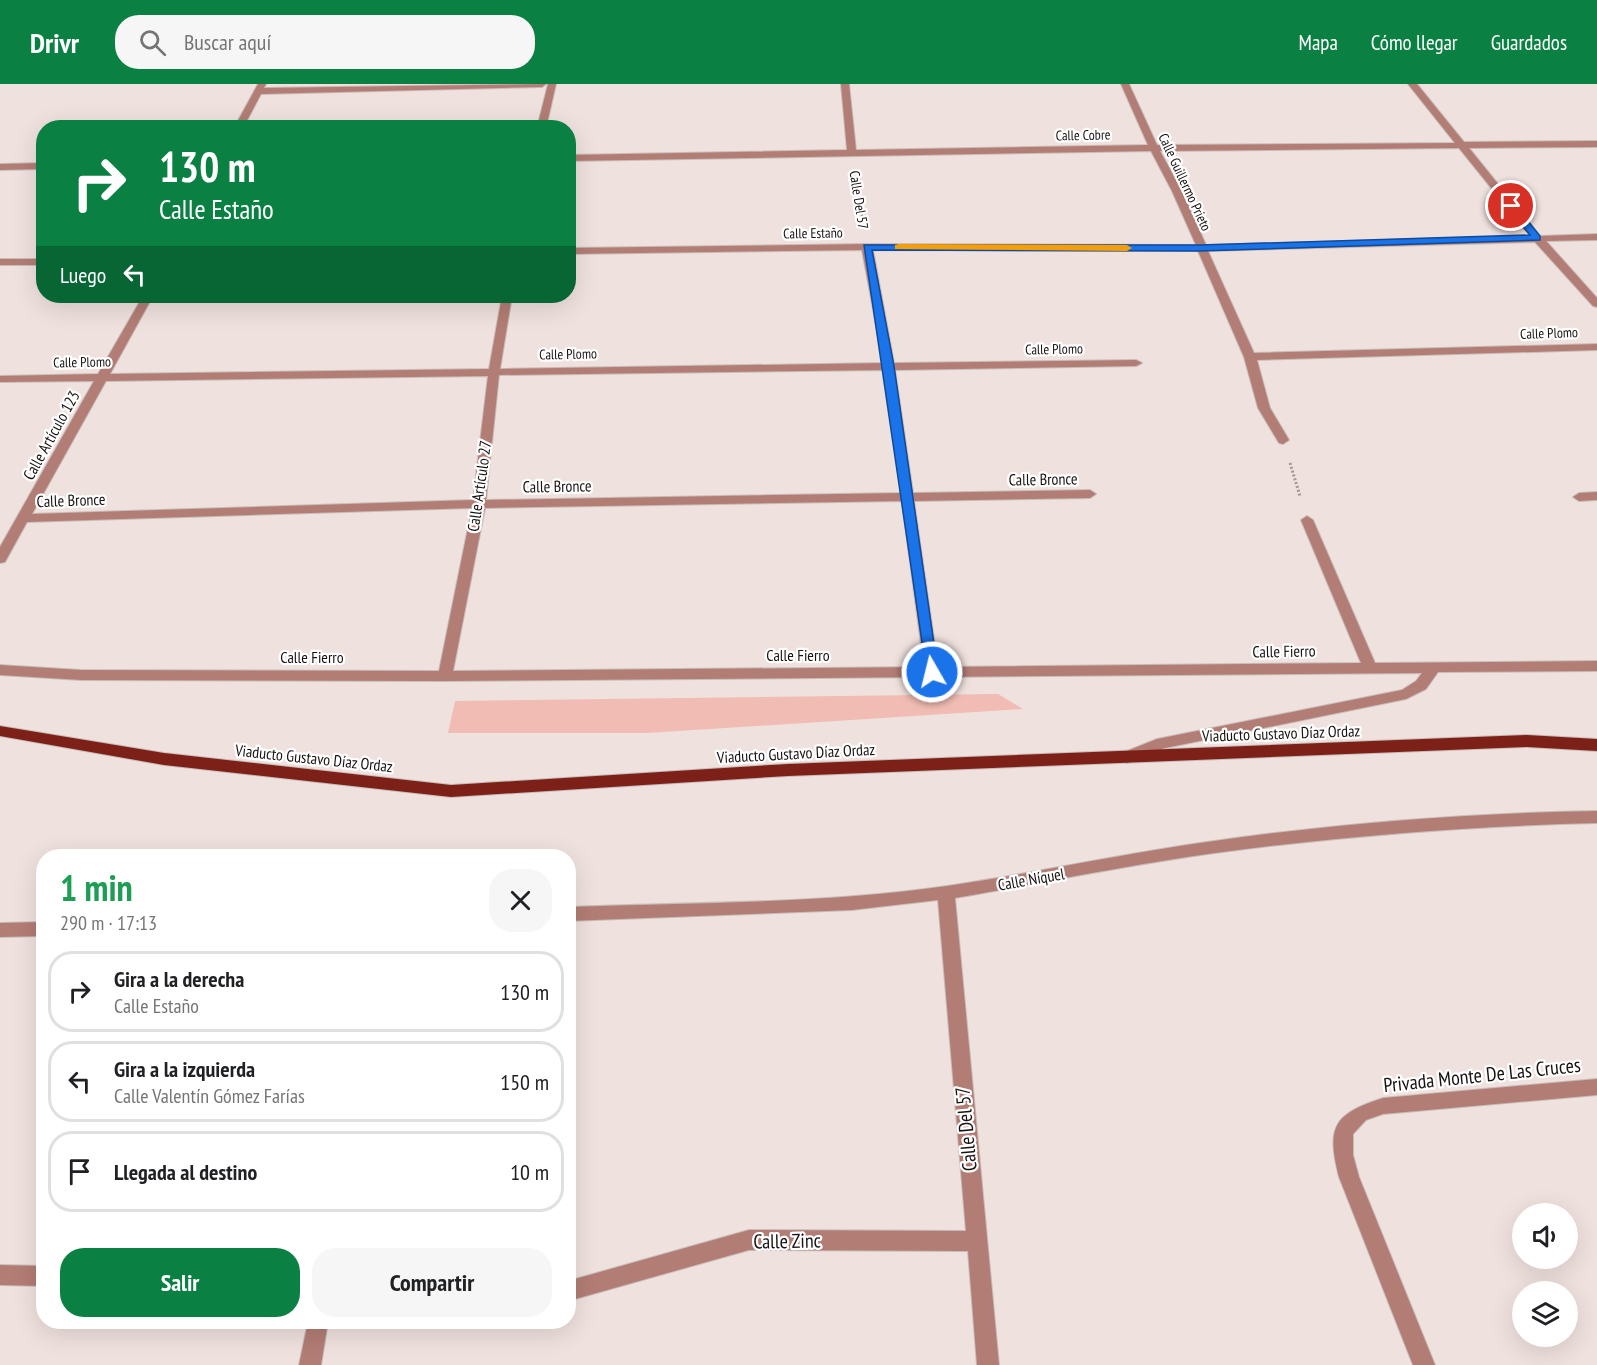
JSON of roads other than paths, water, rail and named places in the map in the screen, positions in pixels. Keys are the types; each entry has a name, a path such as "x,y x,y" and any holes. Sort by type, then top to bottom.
{"main road":[{"name":"Viaducto Gustavo Díaz Ordaz","path":"0,731 164,759 451,791 788,770 1527,741 1597,745"}],"street":[{"path":"242,120 260,87 542,84"},
{"path":"543,120 552,84"},
{"name":"Calle Del 57","path":"845,84 852,152"},
{"name":"Calle Guillermo Prieto","path":"1125,84 1154,148 1177,191 1200,248 1250,357 1264,408 1283,440"},
{"path":"1412,84 1537,238 1597,304"},
{"name":"Calle Cobre","path":"576,158 852,152 1597,144"},
{"path":"0,167 36,166"},
{"name":"Calle Estaño","path":"576,251 867,247 1200,248 1597,237"},
{"name":"Calle Del 57","path":"867,247 889,366 932,672"},
{"path":"0,262 36,262"},
{"name":"Calle Artículo 123","path":"0,559 144,303"},
{"name":"Calle Artículo 27","path":"445,676 478,504 494,370 506,303"},
{"name":"Calle Plomo","path":"1250,357 1597,347"},
{"name":"Calle Plomo","path":"0,379 494,370 1136,363"},
{"name":"Calle Bronce","path":"24,518 478,504 1090,494"},
{"path":"1579,497 1597,496"},
{"path":"1307,520 1370,668"},
{"name":"Calle Fierro","path":"0,670 81,675 445,676 1597,666"},
{"path":"1127,757 1162,742 1406,694 1420,685 1432,668"},
{"name":"Calle Níquel","path":"576,914 852,903 946,893 1213,847 1365,829 1491,819 1597,817"},
{"name":"Calle Del 57","path":"946,893 988,1365"},
{"path":"0,930 36,929"},
{"name":"Privada Monte De Las Cruces","path":"1424,1365 1349,1177 1343,1155 1343,1131 1360,1114 1383,1106 1597,1087"},
{"name":"Calle Zinc","path":"576,1289 749,1240 976,1241"},
{"path":"0,1275 36,1276"},
{"path":"310,1365 317,1329"}]}
